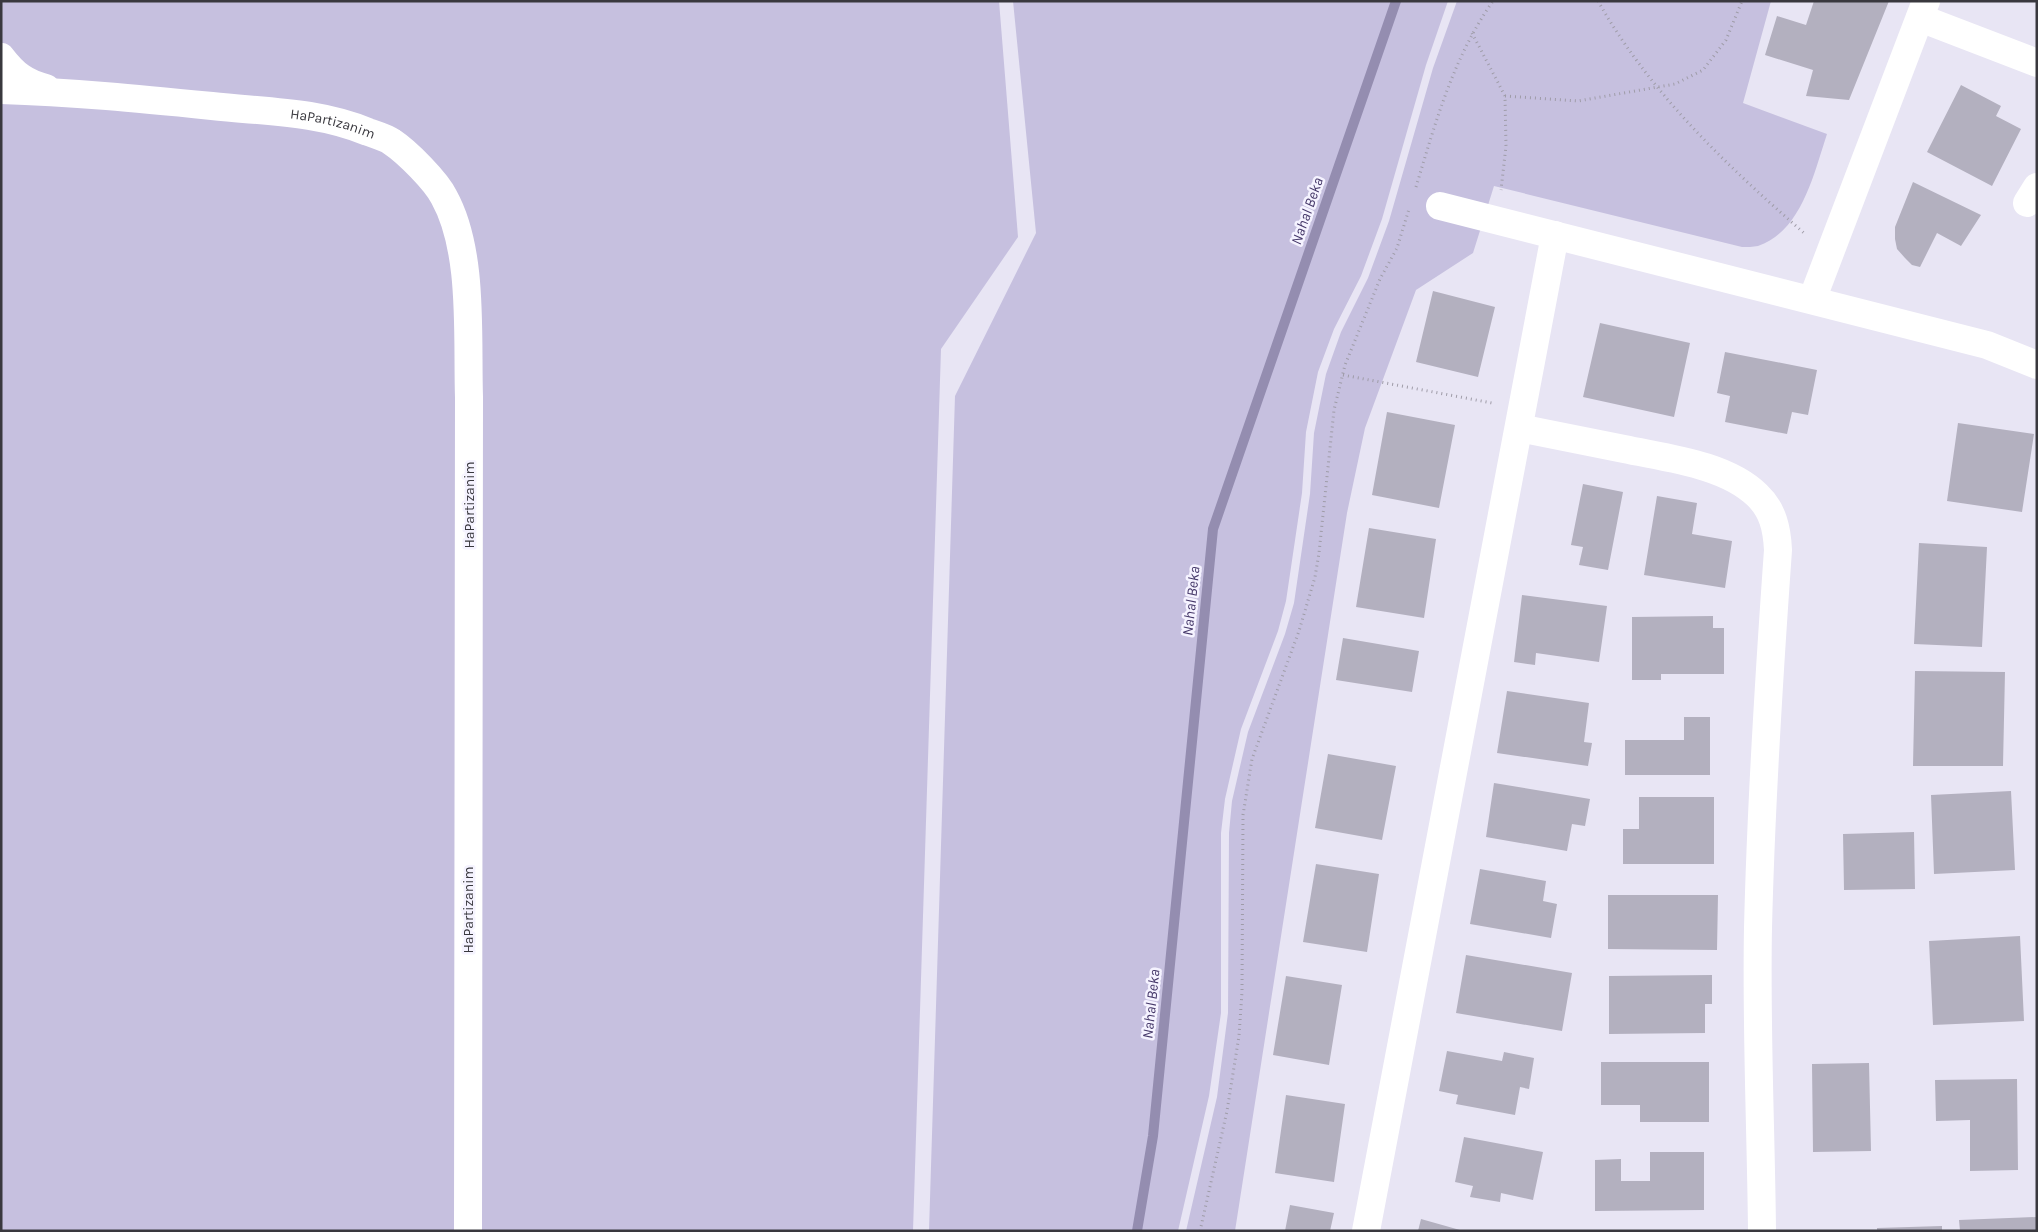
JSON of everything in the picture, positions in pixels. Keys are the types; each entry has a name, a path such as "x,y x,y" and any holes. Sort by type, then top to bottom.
{"street":[{"path":"1812,300 1923,10 2037,63"},
{"path":"1,57 12,72 23,80 59,91"},
{"path":"1,90 59,91"},
{"name":"HaPartizanim","path":"59,91 266,112 308,114 350,124 392,141 419,166 444,196 458,234 466,278 469,397 468,1231"},
{"path":"1440,206 1987,345 2037,365"},
{"path":"1366,1231 1555,235"},
{"path":"1987,345 2037,345"},
{"path":"1521,418 1718,472 1740,482 1757,494 1771,513 1775,524 1778,550 1765,755 1758,920 1758,1060 1762,1231"}],"path":[{"path":"1415,189 1444,95 1472,33 1493,1"},
{"path":"1598,1 1610,24 1657,88 1691,128 1722,160 1829,254"},
{"path":"1505,96 1578,101 1675,84 1703,70 1726,40 1742,1"},
{"path":"1472,33 1505,96 1506,146 1503,180 1495,220"},
{"path":"1200,1231 1227,1112 1239,1036 1242,992 1243,815 1247,783 1254,750 1298,631 1315,577 1334,410 1343,375 1377,287 1397,248 1410,207"},
{"path":"1343,375 1521,418"}],"shaded area":[{"path":"1,1 999,1 1018,237 941,349 913,1231 1,1231"},
{"path":"1013,1 1448,1 1426,65 1382,219 1361,276 1334,329 1318,372 1306,432 1302,493 1286,601 1278,631 1241,729 1225,799 1221,833 1221,1013 1209,1096 1178,1231 929,1231 955,396 1036,233"},
{"path":"1457,1 1771,1 1743,103 1827,134 1811,183 1796,214 1786,228 1758,246 1742,247 1494,186 1473,253 1416,290 1365,428 1347,513 1235,1231 1186,1231 1217,1097 1228,1013 1229,833 1232,801 1248,732 1285,634 1294,603 1310,494 1314,433 1326,374 1341,332 1368,278 1389,221 1433,68"}],"building":[{"path":"1814,1 1889,1 1849,100 1806,96 1813,70 1765,55 1777,16 1806,25"},
{"path":"1961,85 2001,106 1996,116 2021,129 1992,186 1927,152"},
{"path":"1913,182 1981,215 1961,246 1937,233 1920,267 1912,265 1905,258 1897,249 1895,239 1895,227"},
{"path":"1433,291 1495,307 1478,377 1416,362"},
{"path":"1600,323 1690,343 1674,417 1583,397"},
{"path":"1725,352 1817,370 1808,415 1792,412 1787,434 1725,422 1730,396 1717,393"},
{"path":"1387,412 1455,425 1439,508 1372,495"},
{"path":"1958,423 2034,434 2022,512 1947,501"},
{"path":"1583,484 1623,492 1608,570 1579,565 1583,547 1571,545"},
{"path":"1657,496 1697,503 1692,534 1732,541 1725,588 1644,575"},
{"path":"1369,528 1436,539 1424,618 1356,607"},
{"path":"1919,543 1987,547 1982,647 1914,644"},
{"path":"1522,595 1607,606 1599,662 1536,653 1535,665 1514,662"},
{"path":"1713,616 1713,628 1724,628 1724,674 1661,674 1661,680 1632,680 1632,617"},
{"path":"1343,638 1419,651 1412,692 1336,680"},
{"path":"1915,671 2005,672 2003,766 1913,766"},
{"path":"1507,691 1589,703 1584,742 1592,743 1588,766 1497,753"},
{"path":"1684,717 1710,717 1710,775 1625,775 1625,740 1684,740"},
{"path":"1328,754 1396,766 1382,840 1315,828"},
{"path":"1494,783 1590,799 1585,826 1572,824 1567,851 1486,837"},
{"path":"2011,791 2015,870 1934,874 1931,795"},
{"path":"1639,797 1714,797 1714,864 1623,864 1623,829 1639,829"},
{"path":"1914,832 1915,889 1844,890 1843,834"},
{"path":"1316,864 1379,874 1367,952 1303,942"},
{"path":"1480,869 1546,881 1543,901 1557,904 1551,938 1470,924"},
{"path":"1608,895 1718,895 1717,950 1608,949"},
{"path":"2020,936 2024,1021 1933,1025 1929,941"},
{"path":"1466,955 1572,973 1562,1031 1456,1013"},
{"path":"1712,975 1712,1004 1705,1004 1705,1033 1609,1034 1609,976"},
{"path":"1286,976 1342,985 1329,1065 1273,1055"},
{"path":"1447,1051 1502,1061 1504,1052 1534,1058 1529,1089 1520,1087 1515,1115 1456,1104 1458,1095 1439,1091"},
{"path":"1601,1062 1709,1062 1709,1122 1640,1122 1640,1105 1601,1105"},
{"path":"1869,1063 1871,1151 1813,1152 1812,1064"},
{"path":"2017,1079 2018,1170 1970,1171 1970,1120 1936,1121 1935,1080"},
{"path":"1286,1095 1345,1104 1334,1182 1275,1173"},
{"path":"1464,1137 1543,1152 1533,1200 1501,1193 1500,1202 1470,1197 1473,1186 1455,1182"},
{"path":"1650,1152 1704,1152 1704,1210 1595,1211 1595,1160 1621,1159 1621,1181 1650,1181"},
{"path":"1290,1205 1334,1213 1330,1231 1285,1231"},
{"path":"2037,1217 2037,1231 1960,1231 1959,1220"},
{"path":"1421,1219 1460,1230 1460,1231 1418,1231"},
{"path":"1942,1226 1942,1231 1877,1231 1877,1228"}],"waterway":[{"name":"Nahal Beka","path":"1137,1231 1153,1136 1213,529 1396,1"}]}
